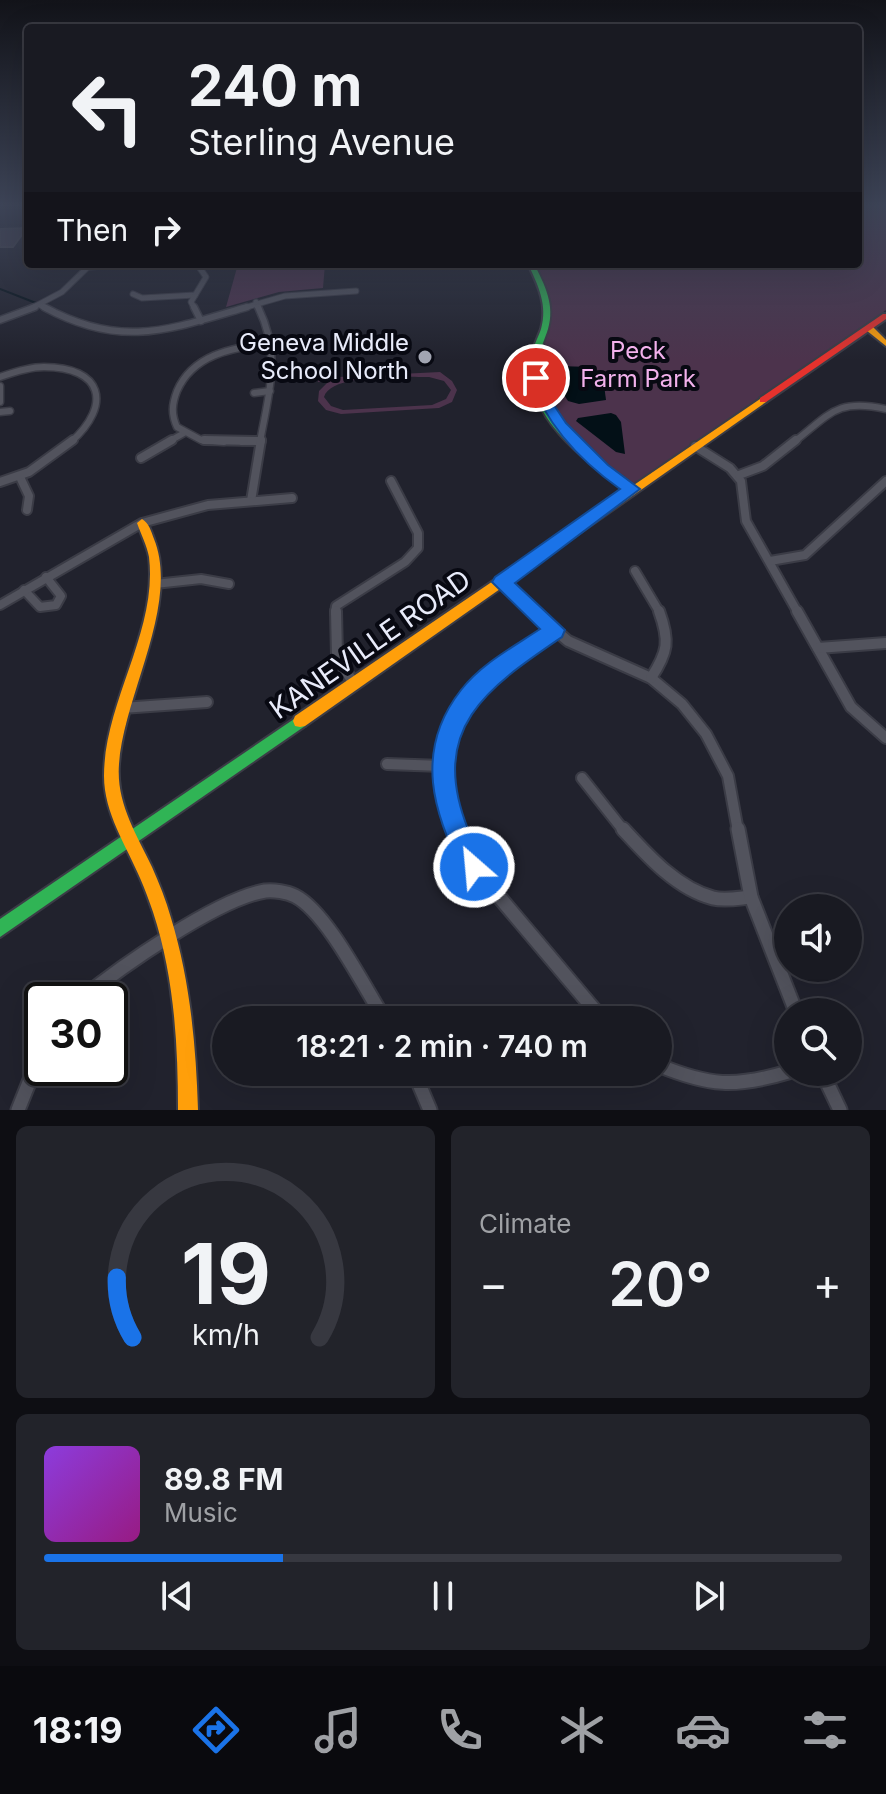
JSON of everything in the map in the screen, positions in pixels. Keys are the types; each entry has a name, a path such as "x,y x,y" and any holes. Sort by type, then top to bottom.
{"main road":[{"path":"533,268 543,289 548,311 535,367 545,402 579,448 632,489"},
{"name":"KANEVILLE ROAD","path":"0,929 886,316"},
{"path":"869,328 886,344"},
{"path":"142,523 154,557 155,584 122,708 111,773 126,840 152,885 183,1000 188,1110"}],"street":[{"path":"0,320 40,305 78,281 88,268"},
{"path":"201,321 191,302 206,277 203,268"},
{"path":"40,305 75,324 96,330 144,331 201,321 256,302 301,294 356,291"},
{"path":"133,294 149,298 195,295"},
{"path":"251,501 270,391 273,342 256,302"},
{"path":"142,341 144,331"},
{"path":"261,441 223,444 184,433 175,423 171,408 188,371 226,351 273,342"},
{"path":"0,377 39,367 53,367 84,377 95,386 98,396 94,412 84,429 42,465 20,477 0,482"},
{"path":"95,386 105,382"},
{"path":"0,386 0,402"},
{"path":"254,393 270,391"},
{"path":"739,475 763,466 840,406 864,404 886,409"},
{"path":"0,412 10,411"},
{"path":"141,458 184,433"},
{"path":"695,446 739,475 746,486 746,521 851,707 886,738"},
{"path":"20,477 29,496 27,510"},
{"path":"354,684 338,665 333,646 336,606 405,562 418,548 418,533 391,481"},
{"path":"770,561 805,555 886,481"},
{"path":"0,605 142,523 208,505 292,498"},
{"path":"635,571 647,586 667,634 664,656 651,678"},
{"path":"24,590 40,607 56,605 61,596 46,577"},
{"path":"155,584 199,578 214,578 229,584"},
{"path":"501,582 555,630 589,652 620,662 651,678 682,704 706,734 728,776 751,897 791,998"},
{"path":"555,630 502,666 470,695 454,720 442,766 456,833 474,867 591,1006"},
{"path":"818,648 886,643"},
{"path":"122,708 207,702"},
{"path":"387,764 442,766"},
{"path":"582,778 598,803 676,881 712,898 751,897"},
{"path":"106,982 168,939 233,902 268,890 296,896 316,914 376,1006"},
{"path":"672,1071 702,1084 747,1086 774,1077"},
{"path":"18,1110 28,1086"},
{"path":"420,1086 430,1110"},
{"path":"829,1086 840,1110"}],"green space":[{"name":"Peck Farm Park","path":"862,256 886,256 886,310 632,489 579,448 550,412 535,367 548,311 532,268 862,268"},
{"path":"237,268 325,268 323,288 279,292 226,307"},
{"path":"440,372 452,381 457,390 452,402 439,408 341,414 326,410 318,401 319,391 328,382 318,382 319,378","holes":["429,377 444,381 451,390 446,399 432,405 343,410 331,406 324,397 330,389 354,380"]}],"shaded area":[{"path":"556,366 592,367 604,385 606,400 579,404 568,401 554,379"},
{"path":"611,413 621,422 625,454 616,452 576,421 578,418"}],"waterway":[{"path":"0,289 36,303"}],"traffic: fast":[{"path":"533,268 547,307 546,323 535,359 536,380 542,400 566,435 632,489"},
{"path":"0,929 300,721"}],"traffic: slow":[{"path":"869,328 886,344"},
{"path":"300,721 763,400"},
{"path":"142,523 154,557 152,607 119,721 111,776 116,806 153,889 170,943 181,998 188,1110"}],"traffic: jam":[{"path":"763,400 886,316"}],"place":[{"name":"Geneva Middle School North","path":"425,357"}],"route":[{"path":"474,867 456,833 442,766 454,720 470,695 502,666 555,630 501,582 632,489 579,448 550,412 536,378"}]}
